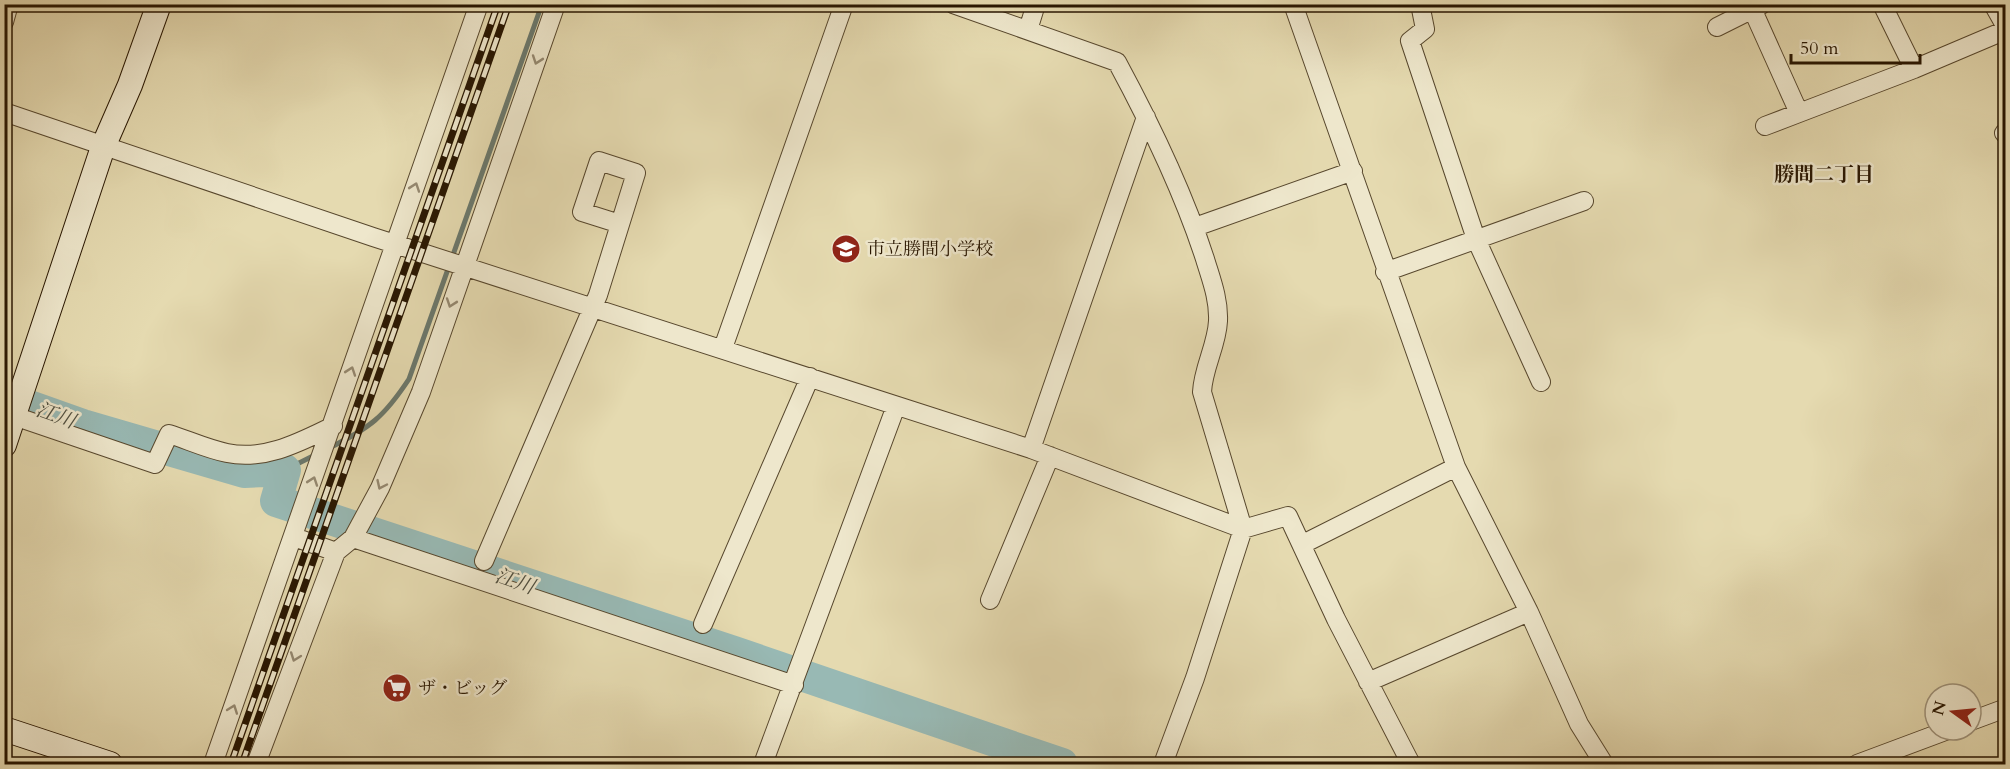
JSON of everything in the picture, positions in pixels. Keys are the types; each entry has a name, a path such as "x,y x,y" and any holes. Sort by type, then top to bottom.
{"street":[{"path":"4,22 9,4"},
{"path":"4,445 103,147 130,85 159,4"},
{"path":"213,765 479,4"},
{"path":"256,765 336,552 353,538 380,488 421,392 556,4"},
{"path":"723,348 844,4"},
{"path":"1028,30 1036,4"},
{"path":"1293,4 1353,171 1385,272 1456,467 1530,612 1578,724 1604,765"},
{"path":"1419,4 1425,29 1410,41 1476,239 1541,382"},
{"path":"1882,4 1914,69"},
{"path":"1765,126 1914,69 2006,28 1993,4"},
{"path":"953,5 1117,62 1146,117 1195,226 1217,297 1218,323 1203,376 1202,392 1243,529 1195,678 1163,765"},
{"path":"1717,27 1755,6 1799,113"},
{"path":"4,112 103,147 591,308 723,348 1031,449 1243,529 1288,516 1336,619 1411,765"},
{"path":"1031,449 1146,117"},
{"path":"1195,226 1353,171"},
{"path":"1385,272 1584,201"},
{"path":"484,561 598,295 620,224"},
{"path":"703,624 810,377"},
{"path":"763,765 896,406"},
{"path":"14,416 155,464 169,434 228,453 255,455 287,448 333,426"},
{"path":"990,600 1050,456"},
{"path":"1303,544 1456,467"},
{"path":"294,537 336,552"},
{"path":"353,538 794,685"},
{"path":"1368,682 1530,612"},
{"path":"1983,717 2006,708"},
{"path":"4,729 110,765"},
{"path":"1857,765 1923,740"}],"waterway":[{"path":"329,448 375,420 392,403 409,379 542,4"},
{"name":"江川","path":"4,397 83,425 244,472 285,470 276,501 734,652 1062,764"},
{"path":"285,470 315,455"}],"railway":[{"path":"231,764 498,4"},
{"path":"242,764 509,4"}],"place":[{"name":"市立勝間小学校","path":"846,249"},
{"name":"ザ・ビッグ","path":"397,688"}],"district":[{"name":"勝間二丁目","path":"1824,174"}]}
